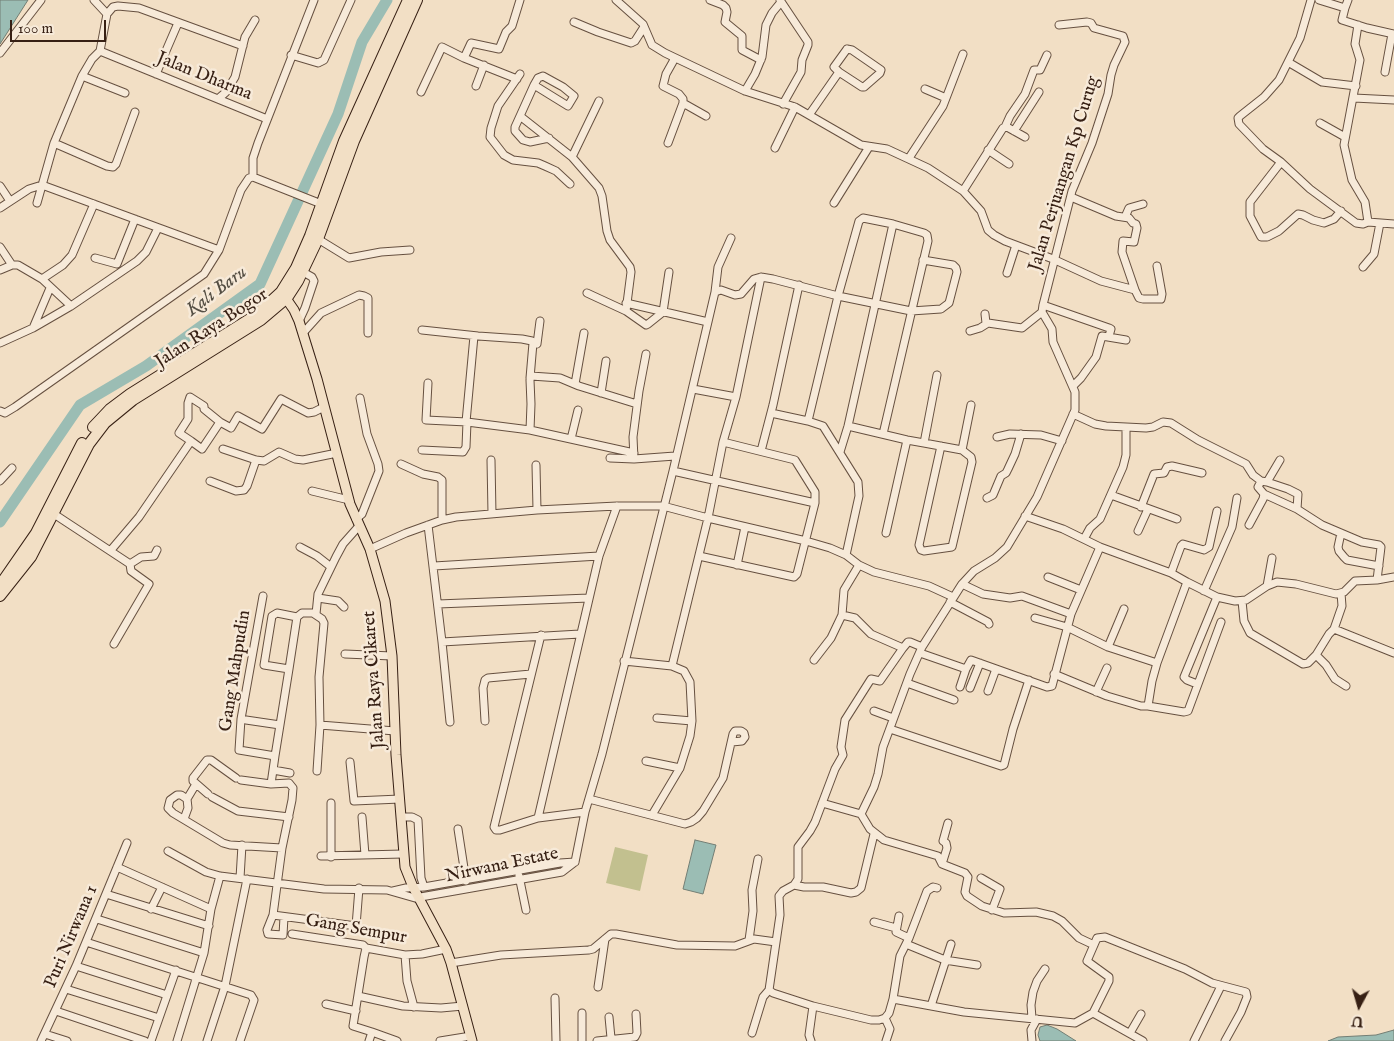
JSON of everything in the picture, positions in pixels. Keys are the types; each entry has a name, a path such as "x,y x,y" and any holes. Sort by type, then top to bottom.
{"highway":[{"name":"Jalan Raya Bogor","path":"384,65 408,0"},
{"name":"Jalan Raya Bogor","path":"1,591 31,557 89,444 105,423 133,400 261,320 302,272 318,239 325,205 344,141 417,0"},
{"name":"Jalan Raya Bogor","path":"1,591 36,533 83,441 101,417 130,394 256,315 284,295 325,205"}],"main road":[{"name":"Jalan Raya Cikaret","path":"284,295 299,321 303,333 349,500 370,549 385,601 392,656 395,731 405,867 412,887 446,949 471,1039"}],"street":[{"path":"0,52 41,0"},
{"path":"94,0 107,14"},
{"path":"253,177 253,158 291,55 314,0"},
{"path":"291,55 318,63 324,60 351,0"},
{"path":"464,58 471,44 499,49 506,32 512,26 520,0"},
{"path":"616,0 644,27 652,45 675,58 745,91 795,107 861,145 887,149 910,158 962,191 981,211 988,230 994,236 1053,259 1100,281 1135,290"},
{"path":"710,0 724,5 726,8 725,22 742,36 742,50 761,60"},
{"path":"1311,0 1300,38 1273,88 1238,118 1239,124 1264,149 1310,189 1356,223 1394,224"},
{"path":"1319,0 1345,8"},
{"path":"1348,0 1342,20 1393,34 1385,72"},
{"path":"745,91 761,60 766,25 781,1 808,42 802,60 801,72 783,104"},
{"path":"37,203 54,143 82,76 92,59 100,51 107,14 115,6 133,7 243,46"},
{"path":"218,99 226,92 235,77 246,37 256,20"},
{"path":"574,22 632,43 644,27"},
{"path":"156,74 178,23"},
{"name":"Jalan Perjuangan Kp Curug","path":"1043,308 1053,259 1070,197 1092,143 1108,94 1114,65 1125,42 1124,36 1094,28 1091,23 1058,25"},
{"path":"1358,25 1354,44 1360,60 1344,144 1352,180 1365,202 1368,222"},
{"path":"421,92 443,47 464,58 518,77 498,106 490,137 504,155 513,160 538,163 545,166 556,171 570,184"},
{"path":"847,49 850,49 881,71 863,87 839,72 834,67 835,64 847,49"},
{"name":"Jalan Dharma","path":"100,51 267,119"},
{"path":"910,158 946,98 963,54"},
{"path":"962,191 1025,94 1034,70 1040,70 1047,55"},
{"path":"668,143 683,103 683,99 679,94 663,84 675,58"},
{"path":"1288,62 1322,82 1356,86"},
{"path":"476,86 484,65"},
{"path":"808,115 839,72"},
{"path":"82,76 125,94"},
{"path":"534,86 568,106 574,97 571,93 543,76 538,78 534,86 520,116 515,132 523,140 530,142 549,138"},
{"path":"925,89 946,98"},
{"path":"1014,131 1039,92"},
{"path":"1354,98 1394,100"},
{"path":"572,156 599,101"},
{"path":"683,103 706,116"},
{"path":"775,148 795,107"},
{"path":"54,143 113,167 116,164 135,112"},
{"path":"520,116 572,156 599,188 610,240 630,267 626,307"},
{"path":"1320,124 1345,137"},
{"path":"1005,127 1025,137"},
{"path":"834,203 869,147"},
{"path":"988,150 1009,164"},
{"path":"1281,162 1250,202 1250,216 1261,237 1266,237 1279,231 1298,214 1324,223 1334,219 1341,211"},
{"path":"2,414 185,289 204,274 219,250 241,190 249,178 253,177 325,205"},
{"path":"0,208 29,189 42,185 219,250"},
{"path":"0,186 10,201"},
{"path":"1070,197 1116,216 1129,218 1137,225 1134,242 1123,242 1122,252 1140,299 1161,299 1157,266"},
{"path":"42,279 63,265 72,255 94,204"},
{"path":"1125,217 1129,208 1143,204"},
{"path":"808,421 838,296 859,221 864,218 893,224 927,235 928,241 883,434"},
{"path":"95,258 114,265 117,264 135,220"},
{"path":"1363,267 1374,254 1380,223"},
{"path":"840,452 848,426 893,224"},
{"path":"0,343 33,328 71,306 146,252 158,228"},
{"path":"575,862 585,812 602,754 693,389 715,292 718,267 731,238"},
{"path":"318,239 349,258 381,252 410,250"},
{"path":"1006,273 1016,245"},
{"path":"0,247 12,265"},
{"path":"715,292 721,290 735,295 741,294 754,279 761,277 838,296 911,311 935,310 945,307 949,303 957,272 956,268 924,260"},
{"path":"0,270 12,265 18,265 42,279 71,306"},
{"path":"299,321 314,281 312,277 302,272"},
{"path":"626,307 646,325 652,322 662,312 669,272"},
{"path":"672,666 708,518 723,442 736,397 761,277"},
{"path":"761,451 799,285"},
{"path":"33,328 50,288"},
{"path":"587,293 626,307 662,312 708,322"},
{"path":"303,333 321,313 359,295 368,298 368,333"},
{"path":"970,331 980,328 986,323 1022,328 1043,308"},
{"path":"1043,308 1109,328 1111,329 1109,336"},
{"path":"861,814 878,774 880,758 906,683 921,650 962,584 974,571 995,558 1007,547 1037,497 1073,414 1076,402 1074,386 1054,342 1052,330 1043,308"},
{"path":"985,314 986,323"},
{"path":"422,330 522,339 536,344 538,342 540,321"},
{"path":"574,384 584,333"},
{"path":"422,450 463,452 466,448 466,422 474,336"},
{"path":"1074,386 1096,357 1102,336 1126,340"},
{"path":"530,430 532,404 530,378 533,342"},
{"path":"634,456 633,438 637,404 646,354"},
{"path":"601,393 606,361"},
{"path":"924,443 937,375"},
{"path":"530,378 533,376 560,378 637,404"},
{"path":"428,383 426,420 466,422 530,430 634,456"},
{"path":"693,389 736,397"},
{"path":"220,422 202,449 179,433 188,419 190,397 204,406 220,422 231,428 238,416 262,429 281,399 308,413 324,407"},
{"path":"316,614 318,598 331,567 362,514 379,471 367,434 360,398"},
{"path":"962,450 971,405"},
{"path":"571,439 578,410"},
{"path":"771,414 823,426 858,482 860,489 846,555"},
{"path":"1073,414 1095,424 1126,427 1153,428 1163,422 1171,423 1198,440 1246,464 1253,475 1264,482 1298,494 1297,509"},
{"path":"848,426 907,440 941,446 962,450 971,457 972,462 953,545 949,548 924,551 921,550 919,545 941,446"},
{"path":"1084,539 1090,528 1100,519 1126,455 1126,427"},
{"path":"997,437 1005,434 1041,435 1062,441"},
{"path":"987,498 992,495 1000,476 1006,473 1015,454 1021,434"},
{"path":"886,533 907,440"},
{"path":"110,550 139,517 192,441"},
{"path":"699,556 794,578 797,574 815,503 815,492 798,462 723,442"},
{"path":"224,449 256,460 269,459 278,452 303,460 337,453"},
{"path":"610,458 675,456"},
{"path":"210,481 236,491 244,490 256,460"},
{"path":"491,460 492,514"},
{"path":"1280,460 1258,487 1264,494 1297,509 1322,525 1381,547 1377,580"},
{"path":"401,464 423,474 438,476 442,480 442,520"},
{"path":"536,465 537,510"},
{"path":"1138,531 1154,474 1164,473 1167,467 1172,466 1202,473"},
{"path":"0,481 12,468"},
{"path":"672,471 815,503"},
{"path":"312,491 349,500"},
{"path":"1249,525 1264,494"},
{"path":"1111,495 1177,519"},
{"path":"1204,590 1232,527 1237,498"},
{"path":"538,818 599,556 617,506"},
{"path":"370,549 442,520 537,510 663,506 806,541 846,555 859,565 874,572 929,586 989,624"},
{"path":"1171,573 1183,544 1204,550 1209,548 1217,511"},
{"path":"54,514 130,564 131,571 148,584 114,644"},
{"path":"1025,516 1063,529 1100,547 1171,573 1217,596 1242,601 1277,582 1287,582 1336,594 1341,593 1355,582 1394,576"},
{"path":"428,525 450,722"},
{"path":"736,565 745,527"},
{"path":"1342,534 1338,547 1347,560 1379,566"},
{"path":"300,547 317,556 331,567"},
{"path":"960,687 971,660 1050,687 1053,684 1054,674 1071,614 1100,547"},
{"path":"130,564 141,557 154,556 157,550"},
{"path":"434,566 599,556"},
{"path":"1267,586 1272,558"},
{"path":"814,660 831,638 842,615 844,590 859,565"},
{"path":"1048,577 1080,590"},
{"path":"1148,706 1157,663 1186,582"},
{"path":"962,584 983,594 1010,598 1022,596 1071,614"},
{"path":"1242,601 1244,621 1250,633 1303,664 1308,663 1316,655 1328,634 1334,630 1342,606 1341,593"},
{"name":"Gang Mahpudin","path":"263,596 240,719 239,750 275,756"},
{"path":"1197,684 1184,678 1217,596"},
{"path":"318,598 338,601 344,607"},
{"path":"438,604 589,598"},
{"path":"1108,647 1124,609"},
{"path":"264,665 272,616 280,613 297,617"},
{"path":"271,784 297,617 302,613 316,614 322,619 325,627 319,677 320,725 317,771"},
{"path":"842,615 855,618 871,634 903,648"},
{"path":"1035,618 1067,627 1108,647 1157,663"},
{"path":"1054,674 1096,692 1141,706 1188,711 1221,622"},
{"path":"1334,630 1394,653"},
{"path":"442,642 580,634"},
{"path":"541,635 494,826 496,830 500,830 538,818 585,812"},
{"path":"752,1033 763,997 769,990 780,915 779,896 783,891 794,885 799,875 798,847 810,831 835,769 843,755 841,747 845,720 871,679 880,681 908,642 921,650 966,669"},
{"path":"345,654 392,656"},
{"path":"1316,655 1336,679 1346,686"},
{"path":"1192,659 1206,662"},
{"path":"624,661 672,666 684,670 688,677 692,721 690,736 680,768 652,815"},
{"path":"251,663 289,669"},
{"path":"970,688 980,663"},
{"path":"1096,692 1107,668"},
{"path":"988,691 996,669"},
{"path":"485,721 483,688 485,680 488,678 531,674"},
{"path":"890,729 1001,766 1004,765 1028,680"},
{"path":"906,683 954,700"},
{"path":"874,711 894,718"},
{"path":"656,718 692,721"},
{"path":"246,720 280,725"},
{"path":"320,725 395,731"},
{"path":"589,799 686,824 697,818 712,798 722,778 732,742"},
{"path":"284,917 283,935 268,934 267,930 273,915 282,848 289,817 293,788 289,783 271,784 239,779 211,760 207,760 193,778 196,784 210,795 238,811 289,817"},
{"path":"646,761 680,768"},
{"path":"350,762 354,801 400,799"},
{"path":"273,770 290,773"},
{"path":"184,819 188,808 187,799 196,784"},
{"path":"187,799 177,795 172,798 168,808 223,843 282,848"},
{"path":"331,803 331,857"},
{"path":"822,803 861,814 874,834 884,840 938,856 942,864 965,873 968,877 965,892 967,896 982,906 1004,913 1036,912 1053,916 1062,921 1079,938 1094,945"},
{"path":"362,817 365,856"},
{"path":"401,817 412,817 418,820 421,878 424,888"},
{"path":"942,864 947,848 946,842 943,841 948,823"},
{"path":"458,829 466,881"},
{"path":"794,885 823,887 851,893 856,892 860,888 874,834"},
{"name":"Puri Nirwana 1","path":"43,1037 97,919 127,843"},
{"path":"207,1041 224,986 244,878 242,845"},
{"path":"168,851 206,872 220,876 324,889 359,888 393,891 408,897 419,898"},
{"path":"321,856 403,854"},
{"path":"749,940 753,911 752,890 758,859"},
{"name":"Nirwana Estate","path":"412,887 424,888 560,863 575,862"},
{"name":"Nirwana Estate","path":"419,898 562,872 575,862"},
{"path":"118,867 211,909"},
{"path":"518,871 526,910"},
{"path":"178,1041 204,953 211,909 220,876"},
{"path":"981,878 1000,889 992,910"},
{"path":"151,909 162,887"},
{"path":"393,891 412,887"},
{"path":"769,990 813,1006 871,1020 885,1018 889,1013 893,1000 900,956 927,891 933,887 937,888"},
{"path":"273,915 356,926 359,888"},
{"path":"106,894 209,926"},
{"path":"899,916 896,932 907,941 945,960 977,965"},
{"path":"97,919 204,953"},
{"path":"874,922 896,928"},
{"name":"Gang Sempur","path":"292,934 406,954 422,954 446,949"},
{"path":"451,963 501,955 589,950 611,934 677,945 735,946 744,944 749,940 760,939 776,942"},
{"path":"893,1000 964,1012 1034,1018 1071,1024 1093,1013 1110,979 1101,970 1087,961 1097,938 1105,937 1168,961 1205,980 1241,990 1248,994 1241,1012 1225,1041"},
{"path":"598,987 606,939"},
{"path":"86,942 197,978 244,991 251,995 254,998 240,1041"},
{"path":"931,1006 952,944"},
{"path":"366,948 353,1026 396,1041"},
{"path":"406,954 407,981 414,1007"},
{"path":"76,966 167,995"},
{"path":"1032,1041 1034,1018 1031,1005 1033,992 1037,981 1045,969"},
{"path":"151,1041 176,970"},
{"path":"1194,1041 1221,986"},
{"path":"66,989 159,1018"},
{"path":"358,996 394,1005 414,1007 441,1008 463,1006"},
{"path":"555,998 556,1041"},
{"path":"326,1004 356,1011"},
{"path":"811,1041 809,1035 813,1006"},
{"path":"56,1011 131,1039 145,1041"},
{"path":"582,1013 582,1041"},
{"path":"1093,1013 1143,1041"},
{"path":"597,1041 637,1036 636,1014"},
{"path":"1130,1033 1141,1014"},
{"path":"609,1017 611,1038"},
{"path":"885,1018 890,1030 886,1041"},
{"path":"369,1041 372,1032"},
{"path":"43,1037 67,1041"},
{"path":"440,1041 471,1039"}],"shaded area":[{"path":"615,847 648,855 640,891 606,883"}],"water":[{"path":"0,0 28,0 0,44"},
{"path":"695,840 716,845 703,894 683,889"},
{"path":"1047,1025 1076,1041 1040,1041 1038,1035 1040,1027"},
{"path":"1394,1030 1394,1041 1328,1041 1338,1037 1376,1035"}],"waterway":[{"name":"Kali Baru","path":"0,522 80,405 146,366 260,284 338,114 362,42 387,0"}]}
